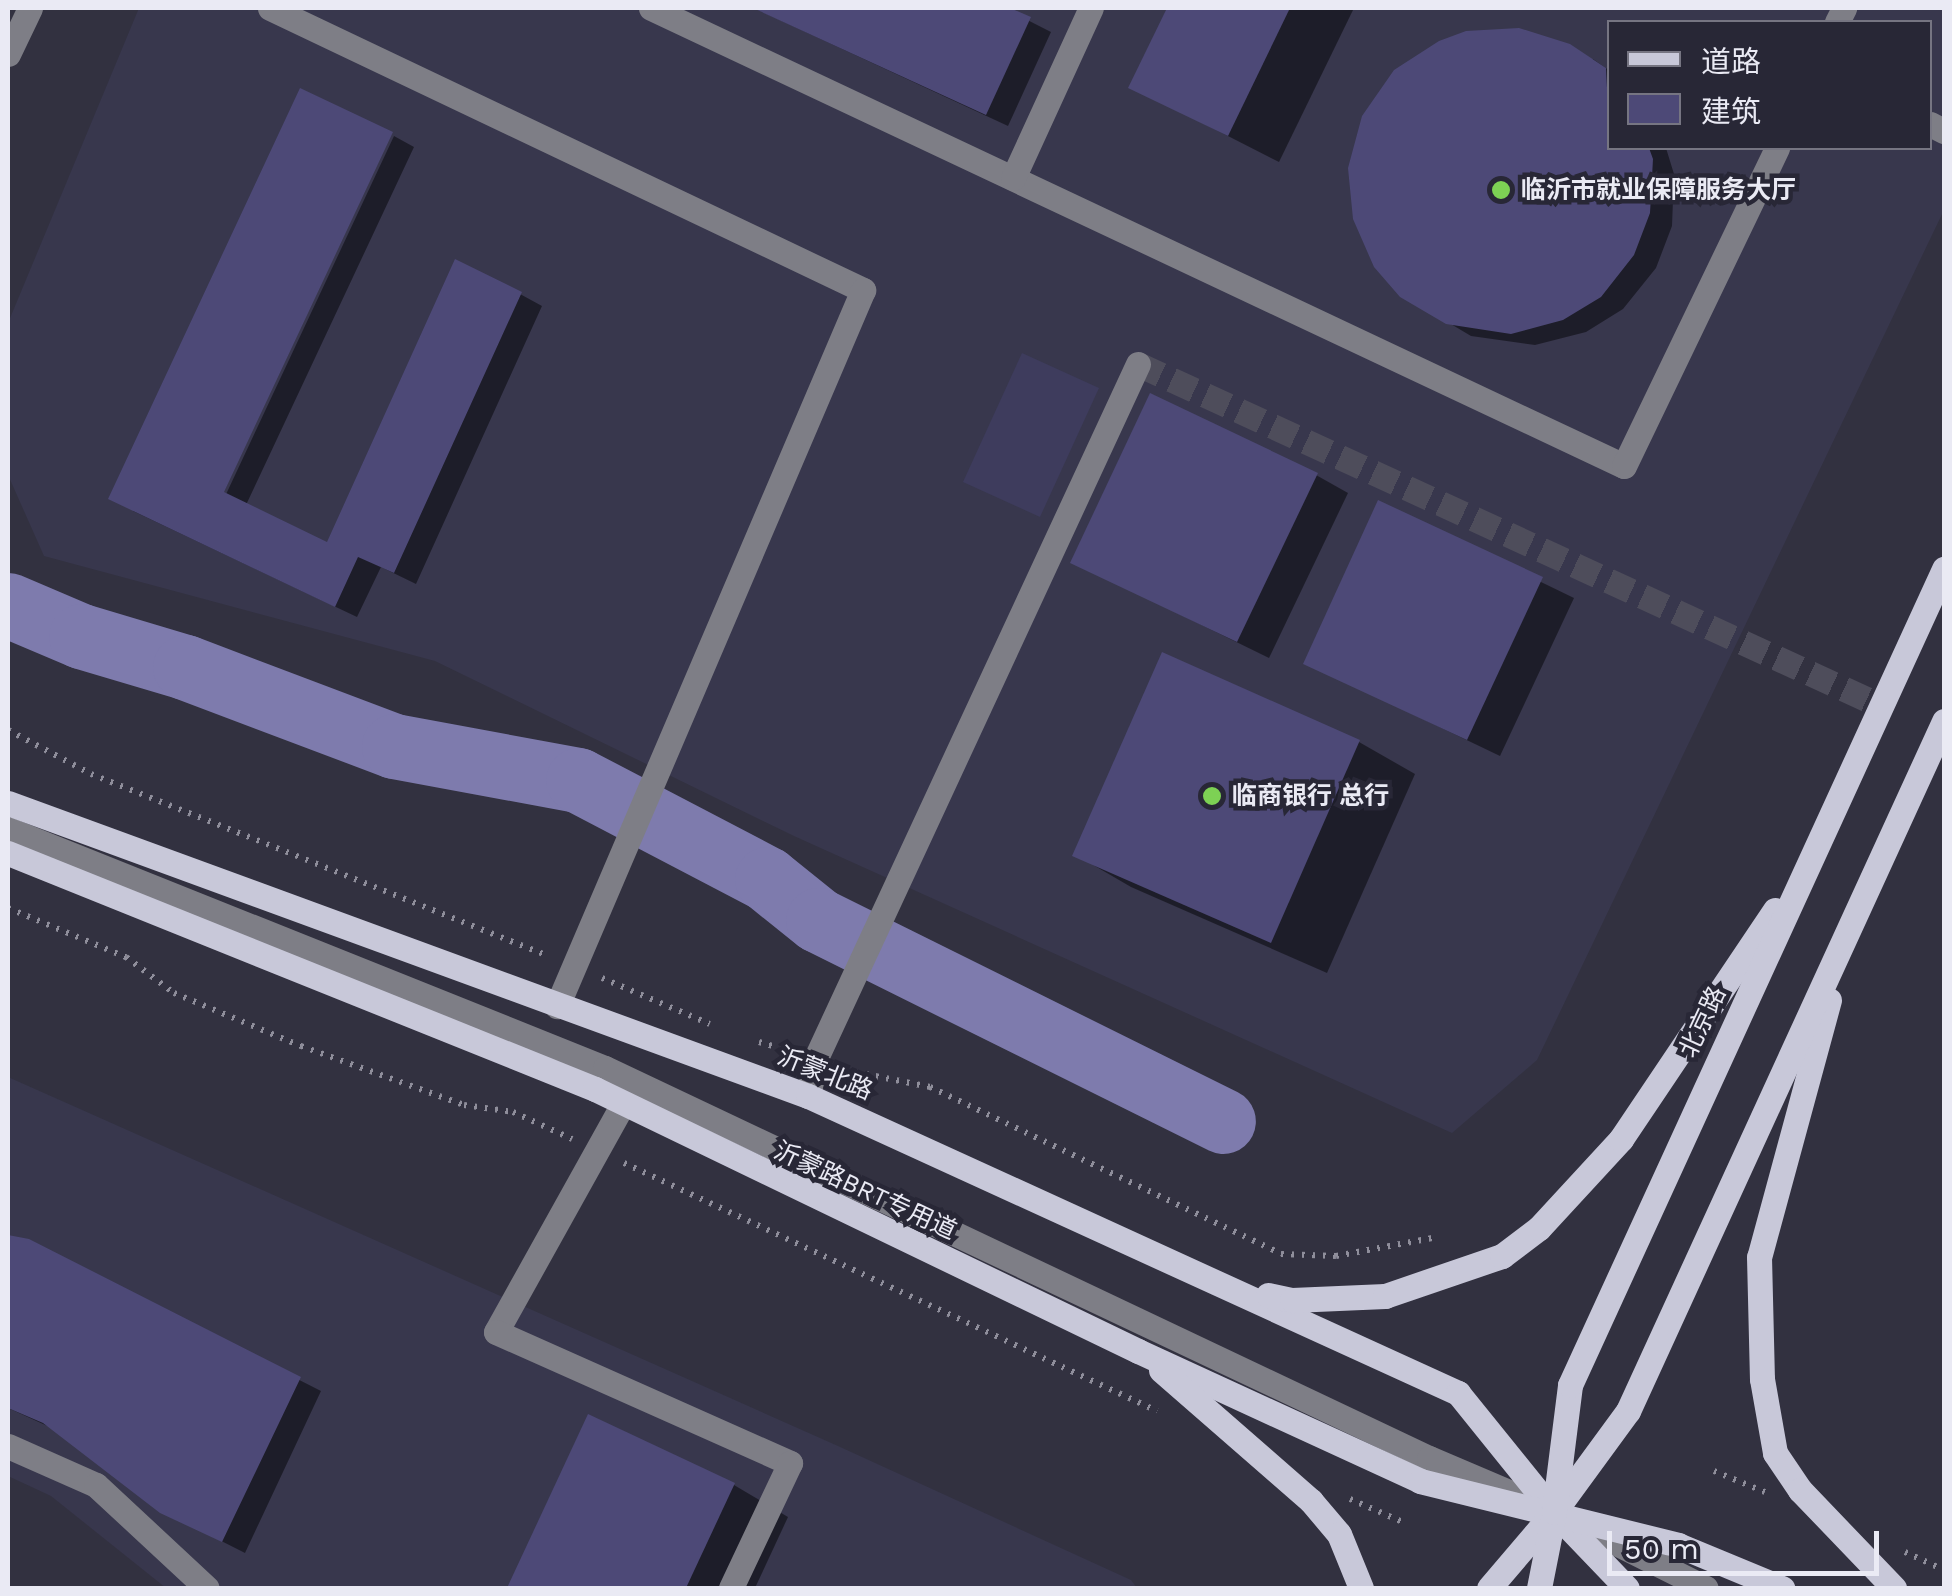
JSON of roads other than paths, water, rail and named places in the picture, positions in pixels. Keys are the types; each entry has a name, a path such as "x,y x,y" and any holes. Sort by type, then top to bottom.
{"main road":[{"name":"北京路","path":"1539,1588 1554,1512 1570,1385 1944,569"},
{"name":"北京路","path":"1489,1588 1554,1512 1628,1411 1944,721"},
{"name":"沂蒙北路","path":"8,804 808,1096 1458,1393 1554,1512 1626,1588"},
{"path":"1219,1283 1292,1300 1385,1296 1502,1256 1538,1228 1621,1139 1816,848"},
{"path":"8,853 624,1102 1138,1351 1420,1480 1678,1544 1782,1588"},
{"path":"1849,928 1759,1257 1762,1379 1775,1452 1800,1490 1894,1588"},
{"path":"1138,1351 1310,1501 1339,1534 1361,1588"}],"street":[{"path":"8,54 30,8"},
{"path":"270,8 864,290 557,1006"},
{"path":"651,8 1624,466 1776,150"},
{"path":"1013,178 1091,8"},
{"path":"808,1096 816,1058 1138,364"},
{"name":"沂蒙路BRT专用道","path":"8,829 605,1068 1429,1458 1554,1512 1706,1588"},
{"path":"624,1102 496,1332 790,1463 731,1588"},
{"path":"8,1446 96,1485 207,1588"}],"waterway":[{"path":"8,605 81,636 185,667 394,746 578,780 767,879 818,920 1223,1121"}],"tunnel":[{"path":"1138,364 1882,706"}],"place":[{"name":"临沂市就业保障服务大厅","path":"1501,190"},
{"name":"临商银行 总行","path":"1212,796"}]}
